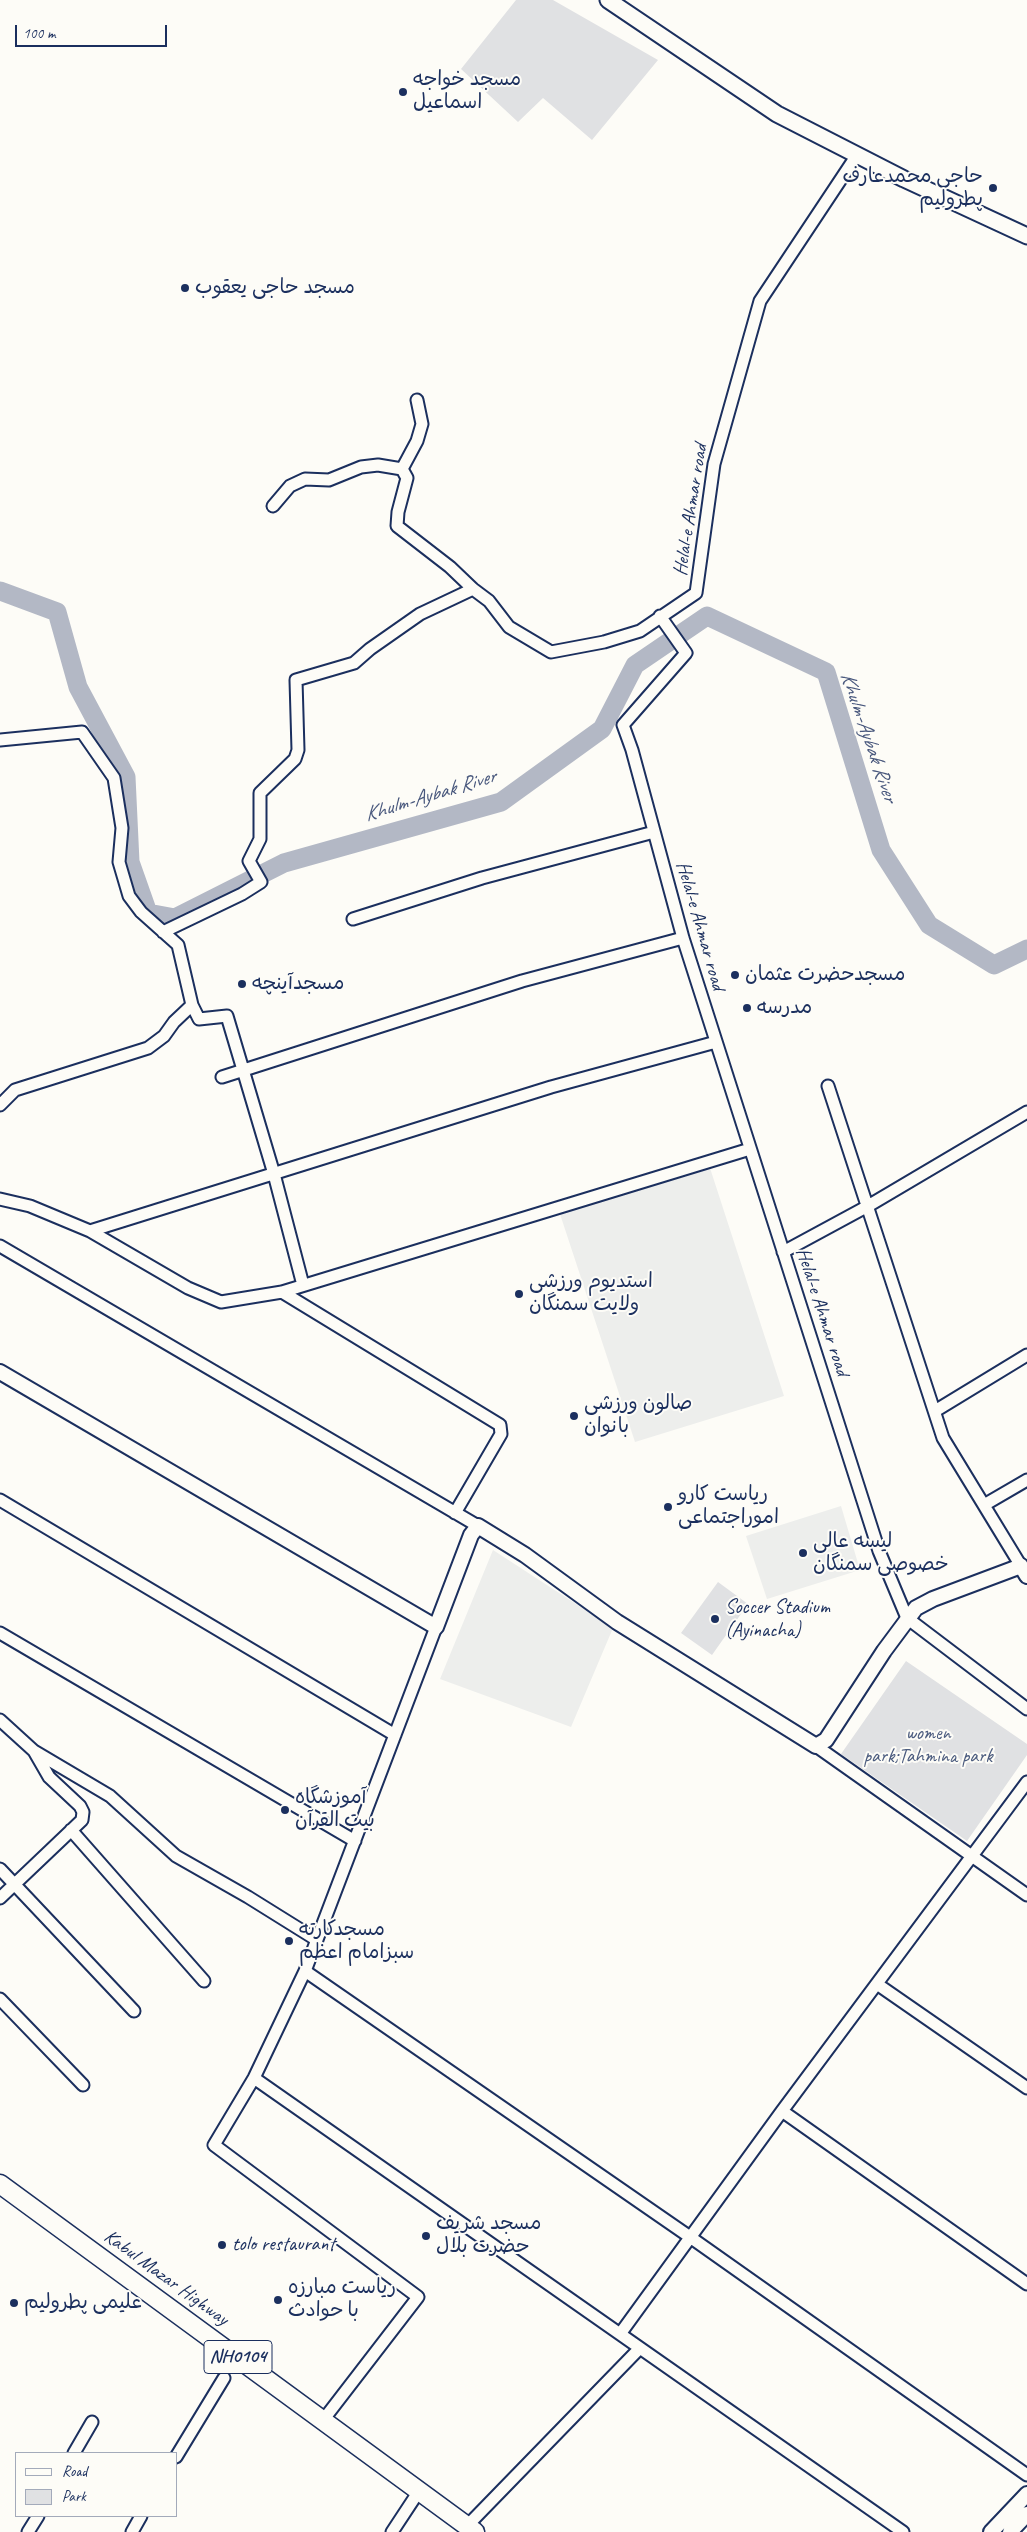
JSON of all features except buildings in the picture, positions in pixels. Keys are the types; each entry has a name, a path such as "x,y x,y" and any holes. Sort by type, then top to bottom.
{"highway":[{"name":"Kabul Mazar Highway","path":"0,2184 324,2419 471,2529"}],"main road":[{"path":"608,0 777,114 857,155 1027,236"}],"street":[{"name":"Helal-e Ahmar road","path":"857,155 760,301 714,464 696,593 660,616 686,653 623,725 632,750 682,938 879,1551 907,1618"},
{"path":"402,468 417,441 422,424 417,400"},
{"path":"273,506 290,486 305,479 329,480 361,467 378,465 402,468"},
{"path":"402,468 407,478 398,512 397,526 489,600 509,627 550,652 604,642 640,631 660,616"},
{"path":"164,932 242,894 261,882 250,861 260,839 260,793 295,759 298,750 296,680 354,662 420,614 473,589"},
{"path":"0,740 82,732 114,778 122,828 119,862 129,896 140,912 178,945 192,1006 199,1019 226,1016 274,1174 303,1285"},
{"path":"353,919 482,878 654,832"},
{"path":"222,1077 522,981 682,938"},
{"path":"0,1105 15,1090 148,1048 164,1036 174,1022 192,1006"},
{"path":"90,1231 550,1087 716,1042"},
{"path":"816,1746 826,1740 907,1618 916,1608 933,1599 1024,1571 943,1438 828,1086"},
{"path":"783,1252 868,1206 1027,1112"},
{"path":"0,1199 30,1206 90,1231 188,1288 221,1302 282,1292 750,1149"},
{"path":"0,1246 525,1554 617,1622 816,1746 1027,1895"},
{"path":"282,1292 500,1425 501,1434 455,1513"},
{"path":"935,1411 1027,1355"},
{"path":"0,1372 436,1627"},
{"path":"984,1506 1027,1480"},
{"path":"0,1500 395,1735"},
{"path":"324,2419 418,2297 214,2145 254,2078 305,1971 471,1535 478,1526"},
{"path":"907,1618 1027,1709"},
{"path":"0,1633 355,1841"},
{"path":"0,1720 34,1752 110,1796 176,1856 317,1940"},
{"path":"0,1898 82,1820 80,1806 50,1777 34,1752"},
{"path":"620,2334 782,2111 1027,1782"},
{"path":"71,1830 204,1981"},
{"path":"0,1869 134,2011"},
{"path":"305,1971 690,2237 1027,2476"},
{"path":"876,1984 1027,2088"},
{"path":"0,1998 82,2085"},
{"path":"254,2078 904,2532"},
{"path":"782,2111 1027,2284"},
{"path":"471,2529 640,2348"},
{"path":"178,2454 224,2378"},
{"path":"75,2452 92,2422"},
{"path":"392,2532 420,2490"},
{"path":"990,2532 1027,2494"},
{"path":"1010,2532 1027,2514"},
{"path":"28,2532 37,2517"},
{"path":"132,2532 140,2517"}],"shaded area":[{"path":"710,1168 784,1396 635,1442 560,1214"},
{"name":"لیسه عالی خصوصی سمنگان","path":"841,1506 860,1570 767,1599 746,1536"},
{"path":"493,1550 613,1628 571,1727 440,1679"}],"green space":[{"path":"516,0 553,0 658,60 592,140 543,98 518,122 461,69"},
{"name":"Soccer Stadium (Ayinacha)","path":"718,1582 748,1604 712,1655 681,1633"},
{"name":"women park;Tahmina park","path":"906,1661 1027,1744 1027,1755 967,1841 841,1754"}],"waterway":[{"name":"Khulm-Aybak River","path":"0,591 57,612 78,687 126,777 130,862 148,913 175,918 284,863 501,802 602,729 635,665 707,616 826,672 881,850 929,925 994,965 1027,949"}],"place":[{"name":"مسجد خواجه اسماعیل","path":"403,92"},
{"name":"حاجی محمدعارف پطرولیم","path":"993,188"},
{"name":"مسجد حاجی یعقوب","path":"185,288"},
{"name":"مسجدحضرت عثمان","path":"735,975"},
{"name":"مسجدآینچه","path":"242,984"},
{"name":"مدرسه","path":"747,1008"},
{"name":"استدیوم ورزشی ولایت سمنگان","path":"519,1294"},
{"name":"صالون ورزشی بانوان","path":"574,1416"},
{"name":"ریاست کارو اموراجتماعی","path":"668,1507"},
{"name":"لیسه عالی خصوصی سمنگان","path":"803,1553"},
{"name":"Soccer Stadium (Ayinacha)","path":"715,1619"},
{"name":"آموزشگاه بیت القرآن","path":"285,1810"},
{"name":"مسجدکارته سبزامام اعظم","path":"289,1941"},
{"name":"مسجد شریف حضرت بلال","path":"426,2236"},
{"name":"tolo restaurant","path":"222,2245"},
{"name":"ریاست مبارزه با حوادث","path":"278,2300"},
{"name":"علیمی پطرولیم","path":"14,2303"}]}
